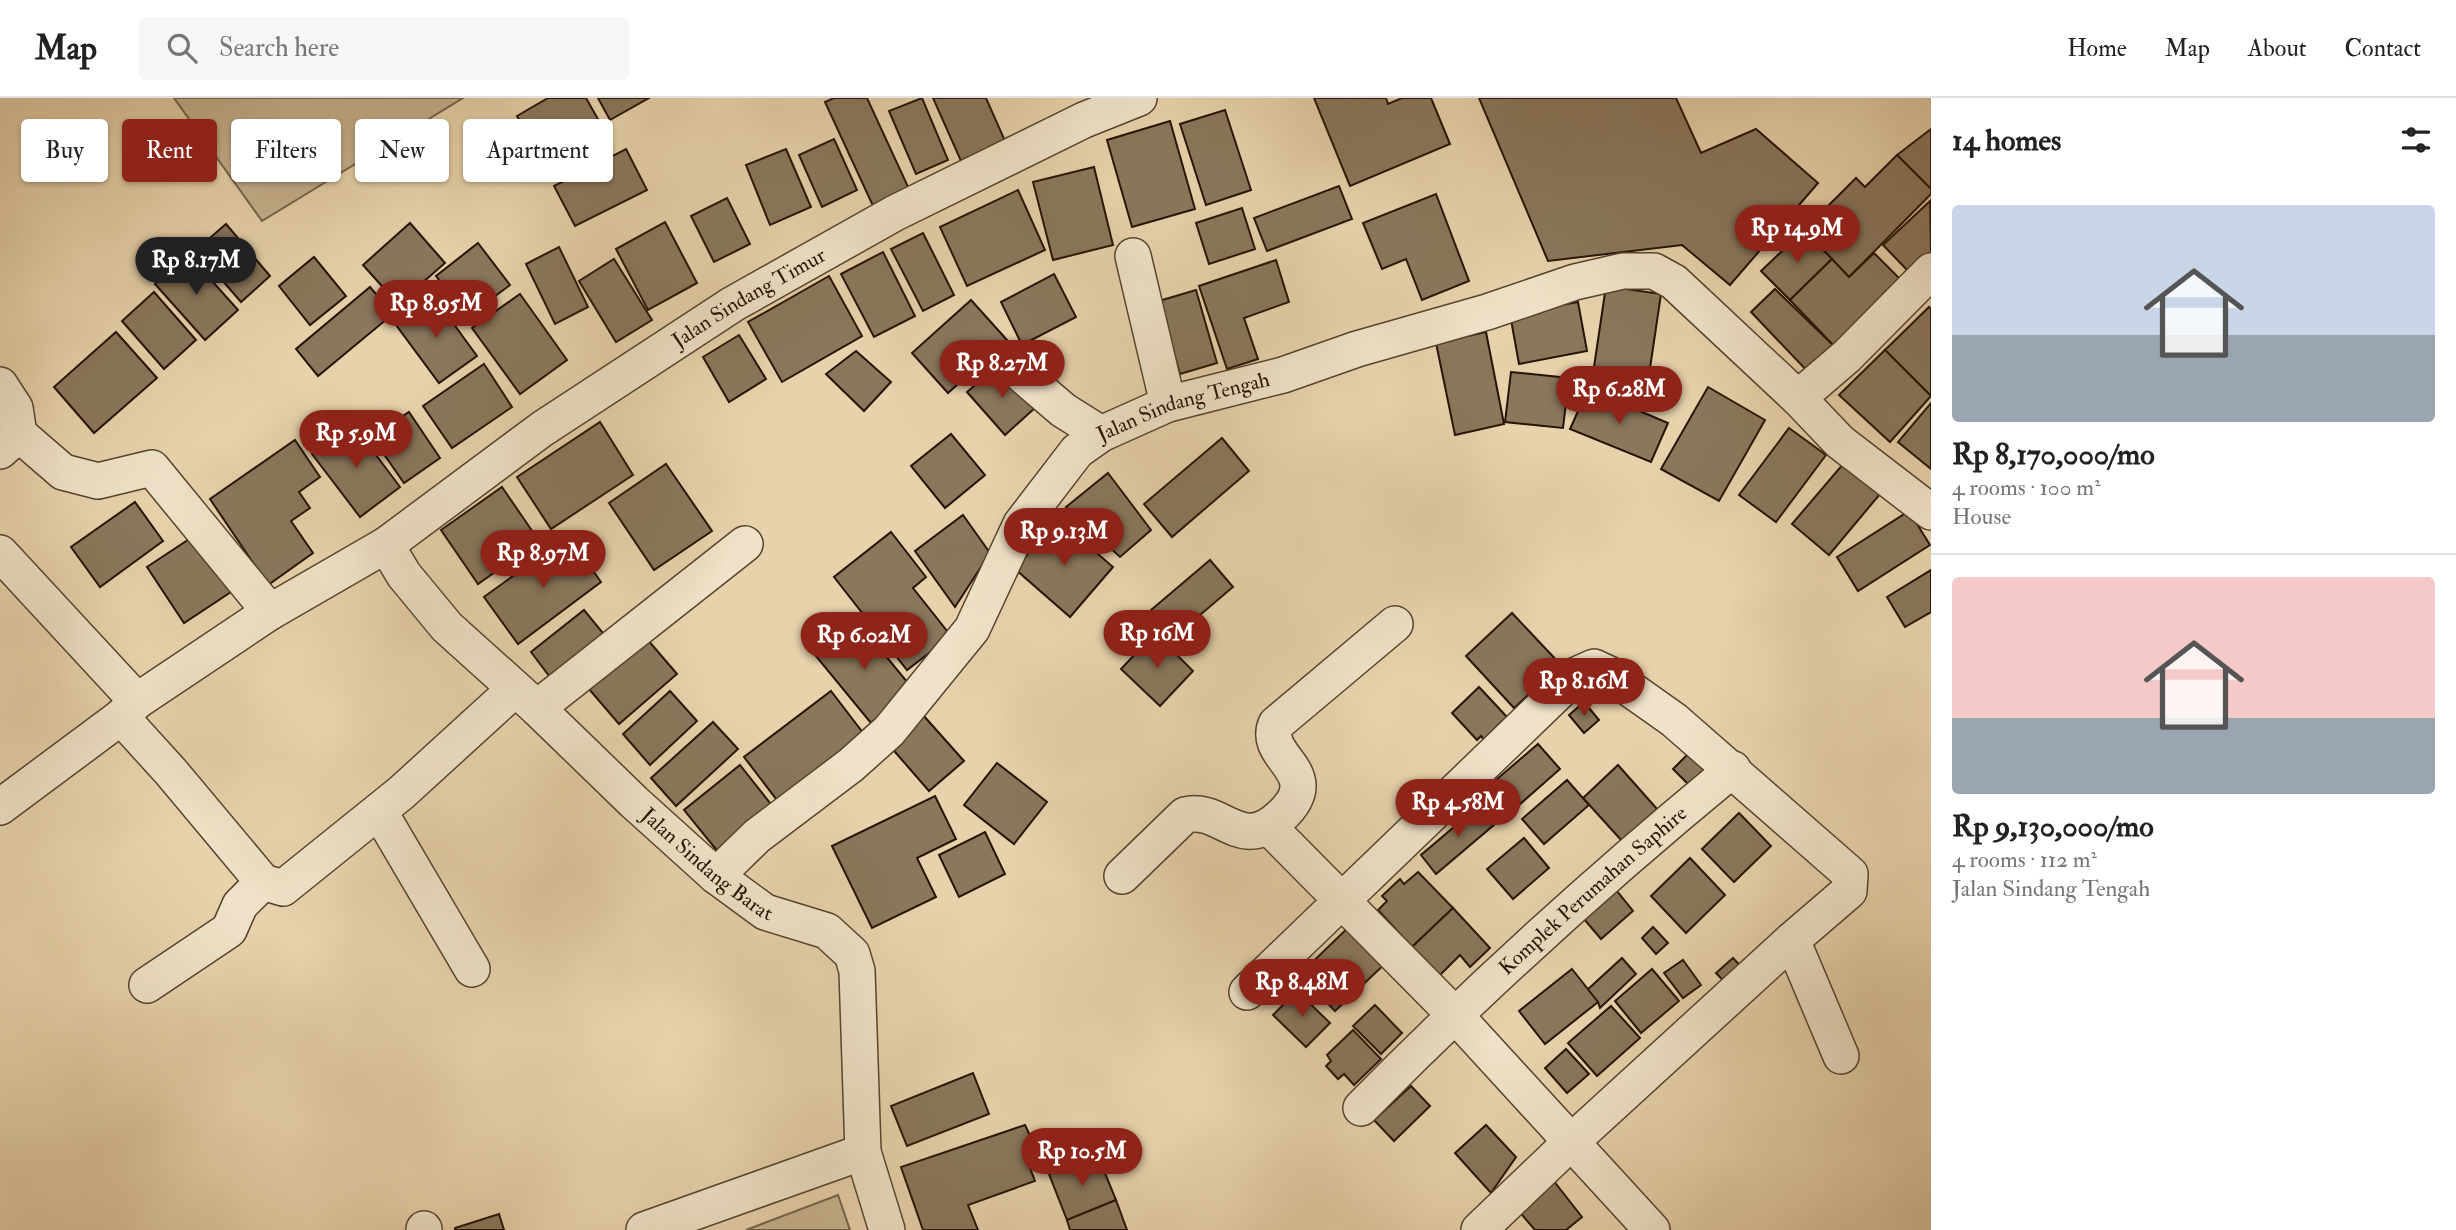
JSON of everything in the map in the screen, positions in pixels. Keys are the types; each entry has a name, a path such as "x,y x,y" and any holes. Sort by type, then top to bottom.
{"street":[{"name":"Jalan Sindang Timur","path":"0,807 129,709 271,612 386,545 542,429 733,303 1079,109 1139,98"},
{"path":"1133,256 1168,404"},
{"name":"Jalan Sindang Tengah","path":"716,876 757,836 851,765 889,731 972,629 1021,524 1077,450 1101,434 1168,404 1283,375 1357,349 1487,312 1575,282 1623,271 1654,271 1674,282 1698,301 1840,442 1931,512"},
{"path":"1798,398 1847,356 1931,271"},
{"path":"1007,362 1063,410 1101,434"},
{"path":"0,385 15,408 9,443 63,471 98,481 152,468 271,612"},
{"path":"0,553 129,709 171,772 263,882 275,887 289,885 379,811 526,699 746,544"},
{"name":"Jalan Sindang Barat","path":"386,545 404,575 447,627 716,876 765,912 827,932 852,954 857,971 863,1152 887,1230"},
{"path":"1122,876 1185,816 1194,813 1240,831 1256,833 1269,827 1298,797 1299,781 1294,769 1274,743 1276,724 1395,624"},
{"path":"1247,992 1576,675 1594,667 1609,674 1674,720 1850,874 1849,891 1822,918 1792,940 1479,1230"},
{"name":"Komplek Perumahan Saphire","path":"1362,1108 1454,1014 1617,865 1733,769"},
{"path":"379,811 472,969"},
{"path":"1269,827 1454,1014 1652,1230"},
{"path":"147,985 229,930 240,905 263,882"},
{"path":"1792,940 1841,1056"},
{"path":"644,1230 863,1152"}],"shaded area":[{"path":"174,98 463,98 429,119 355,119 355,164 341,173 341,119 231,119 231,178 217,158 217,119 189,119"},
{"path":"234,182 326,182 262,221"},
{"path":"838,1195 850,1230 746,1230"}],"building":[{"path":"548,98 586,98 598,119 519,119 517,116"},
{"path":"598,98 649,98 612,119"},
{"path":"834,98 867,98 909,189 873,206 825,102"},
{"path":"922,98 948,160 916,174 889,111"},
{"path":"933,98 986,98 1005,141 961,161"},
{"path":"1314,98 1386,98 1388,104 1402,98 1431,98 1450,144 1350,186"},
{"path":"1479,98 1676,98 1701,153 1756,129 1818,183 1730,285 1682,245 1548,261"},
{"path":"1225,110 1251,190 1206,205 1180,124"},
{"path":"1170,121 1195,209 1132,227 1107,140"},
{"path":"1931,129 1931,189 1897,155"},
{"path":"834,139 857,190 822,207 799,155"},
{"path":"626,149 647,190 575,226 554,186 562,182 613,182 613,156"},
{"path":"786,149 811,207 770,225 746,165"},
{"path":"1897,155 1931,189 1931,194 1849,277 1804,230 1856,178 1865,187"},
{"path":"1094,167 1113,245 1053,260 1033,182"},
{"path":"1339,186 1352,219 1267,251 1254,218"},
{"path":"1018,190 1045,250 967,286 940,227"},
{"path":"1436,194 1469,281 1422,300 1406,259 1382,269 1363,223"},
{"path":"727,198 750,244 714,262 691,216"},
{"path":"1930,201 1931,253 1910,273 1883,245"},
{"path":"1242,208 1255,249 1209,264 1196,223"},
{"path":"665,222 697,283 648,310 616,249"},
{"path":"410,223 445,263 398,304 363,265"},
{"path":"226,224 270,276 241,302 196,250"},
{"path":"1804,230 1832,259 1790,300 1761,271"},
{"path":"923,233 954,295 923,311 891,249"},
{"path":"478,243 510,285 467,317 436,276"},
{"path":"559,247 588,307 555,324 526,264"},
{"path":"883,252 915,316 874,337 841,274"},
{"path":"1874,253 1903,282 1836,348 1790,300 1832,259 1849,277"},
{"path":"188,254 238,310 205,340 155,284"},
{"path":"314,257 346,296 310,325 279,286"},
{"path":"614,259 652,320 616,342 579,281"},
{"path":"1276,260 1289,302 1244,318 1258,359 1227,369 1199,286"},
{"path":"1054,274 1076,317 1022,345 1001,302"},
{"path":"829,276 862,336 782,382 748,322"},
{"path":"1606,286 1661,294 1649,375 1594,367"},
{"path":"370,287 393,314 318,376 296,349"},
{"path":"1775,289 1836,348 1812,376 1751,312"},
{"path":"1196,290 1217,363 1180,374 1159,301"},
{"path":"154,292 196,340 164,369 122,321"},
{"path":"520,294 567,360 520,394 472,328"},
{"path":"434,297 477,356 439,383 396,325"},
{"path":"971,300 1007,340 948,393 912,353"},
{"path":"1578,302 1587,351 1519,364 1510,314"},
{"path":"1929,307 1931,309 1931,396 1885,350"},
{"path":"116,332 157,378 94,433 54,387"},
{"path":"1486,332 1504,424 1455,435 1436,343"},
{"path":"739,335 766,379 729,402 703,357"},
{"path":"1885,350 1931,396 1890,442 1839,395"},
{"path":"856,351 891,382 864,411 826,374"},
{"path":"484,364 512,407 452,448 423,406"},
{"path":"998,365 1036,407 1005,435 967,392"},
{"path":"1511,372 1569,378 1563,428 1505,422"},
{"path":"1708,387 1765,420 1719,501 1661,469"},
{"path":"1588,389 1668,423 1651,462 1570,429"},
{"path":"1931,403 1931,469 1898,442"},
{"path":"409,412 440,458 404,483 372,437"},
{"path":"600,422 633,475 551,529 517,477"},
{"path":"352,423 400,487 360,517 312,454"},
{"path":"1789,428 1826,455 1776,522 1739,495"},
{"path":"951,434 985,475 945,508 911,466"},
{"path":"1222,438 1249,471 1172,537 1144,504"},
{"path":"295,440 320,477 299,492 310,508 291,521 313,553 268,585 210,499"},
{"path":"1844,463 1880,494 1829,555 1792,524"},
{"path":"666,464 712,531 654,570 609,503"},
{"path":"1108,473 1151,530 1120,557 1066,507"},
{"path":"502,487 539,541 478,584 441,530"},
{"path":"135,502 163,541 100,587 71,547"},
{"path":"1909,511 1930,545 1858,591 1837,557"},
{"path":"963,515 990,553 955,607 915,551"},
{"path":"1058,519 1113,567 1070,617 1015,569"},
{"path":"891,532 926,577 913,588 951,636 907,670 834,577"},
{"path":"197,534 234,590 184,623 147,567"},
{"path":"568,536 601,582 518,644 484,597"},
{"path":"1210,560 1233,587 1174,637 1151,610"},
{"path":"1931,570 1931,612 1905,627 1887,597"},
{"path":"584,610 607,638 553,681 531,652"},
{"path":"1512,613 1561,665 1514,708 1466,656"},
{"path":"857,621 913,689 871,723 815,655"},
{"path":"1155,633 1193,671 1160,706 1121,669"},
{"path":"647,639 677,674 619,724 589,689"},
{"path":"1479,687 1507,717 1497,726 1500,730 1487,743 1481,736 1477,740 1452,713"},
{"path":"670,691 697,721 650,765 623,734"},
{"path":"831,691 867,738 780,804 744,757"},
{"path":"1584,702 1599,720 1584,733 1569,715"},
{"path":"923,715 964,761 929,791 889,745"},
{"path":"713,722 738,749 676,806 651,778"},
{"path":"1538,744 1560,769 1519,805 1497,779"},
{"path":"1696,746 1720,770 1697,793 1673,769"},
{"path":"997,763 1047,802 1014,844 964,805"},
{"path":"740,765 778,813 723,858 684,810"},
{"path":"1618,765 1657,809 1622,841 1583,798"},
{"path":"1567,780 1589,805 1544,844 1522,819"},
{"path":"935,796 956,839 917,858 936,897 872,928 832,846"},
{"path":"1480,805 1495,824 1436,874 1421,855"},
{"path":"1739,813 1771,846 1734,882 1702,849"},
{"path":"985,832 1005,874 959,897 939,855"},
{"path":"1524,838 1549,868 1513,899 1487,869"},
{"path":"1690,858 1725,895 1686,933 1651,896"},
{"path":"1418,872 1453,908 1412,947 1378,910 1387,901 1382,896 1400,879 1404,884"},
{"path":"1617,891 1633,911 1601,939 1584,919"},
{"path":"1453,908 1490,948 1470,967 1460,955 1440,975 1412,947"},
{"path":"1353,923 1389,960 1335,1011 1300,974"},
{"path":"1653,927 1668,943 1656,954 1642,938"},
{"path":"1622,958 1636,974 1600,1008 1598,1002 1585,992"},
{"path":"1733,958 1750,976 1733,991 1716,973"},
{"path":"1683,960 1701,985 1683,998 1664,973"},
{"path":"1572,969 1598,1002 1545,1044 1519,1011"},
{"path":"1652,969 1679,1001 1641,1033 1615,1001"},
{"path":"1297,991 1330,1023 1306,1047 1273,1015"},
{"path":"1375,1005 1402,1033 1381,1054 1353,1026"},
{"path":"1611,1006 1640,1038 1597,1076 1568,1043"},
{"path":"1353,1030 1381,1059 1354,1085 1344,1074 1338,1079 1326,1066 1331,1061 1327,1055"},
{"path":"1566,1049 1589,1074 1567,1093 1545,1068"},
{"path":"973,1073 989,1114 907,1146 891,1106"},
{"path":"1411,1086 1430,1106 1394,1141 1374,1120"},
{"path":"1025,1125 1043,1163 1030,1168 1035,1181 968,1205 978,1230 923,1230 901,1167"},
{"path":"1486,1125 1516,1157 1491,1193 1455,1153"},
{"path":"1098,1156 1116,1200 1067,1220 1049,1174"},
{"path":"1553,1180 1582,1217 1566,1230 1535,1230 1517,1209"},
{"path":"1116,1200 1127,1230 1070,1230 1067,1220"},
{"path":"499,1214 504,1230 455,1230 455,1228"}]}
